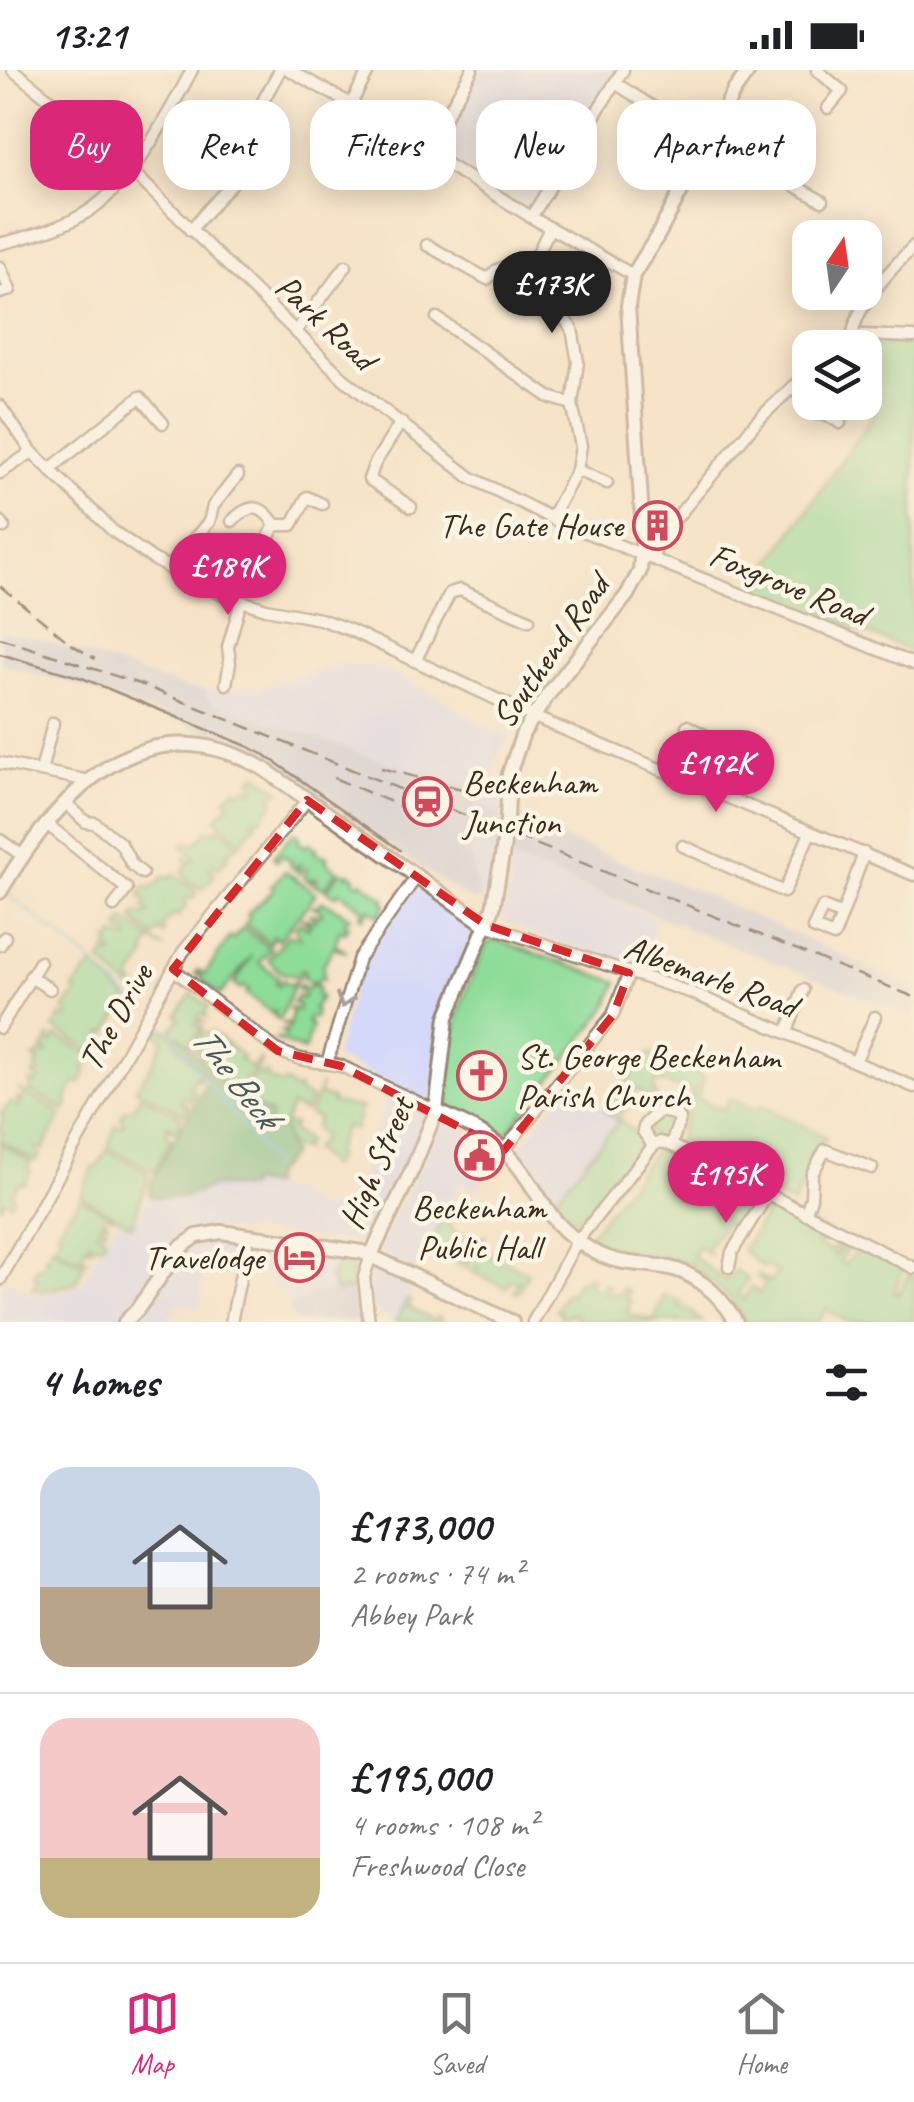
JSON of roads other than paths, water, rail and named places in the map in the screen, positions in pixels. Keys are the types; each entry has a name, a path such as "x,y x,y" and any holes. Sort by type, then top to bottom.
{"main road":[{"name":"Southend Road","path":"731,100 749,70"},
{"name":"Southend Road","path":"507,819 514,753 534,716 627,595 648,557 628,306 634,274 680,190"},
{"path":"0,892 47,824 90,780 136,752 190,742 258,765 486,925"},
{"name":"High Street","path":"125,1322 138,1310 184,1244 209,1233 250,1235 370,1255 436,1111 448,1011 494,908 507,819"},
{"path":"436,1111 479,1132 504,1150 547,1214 577,1241 611,1259 683,1270 716,1295 736,1322"},
{"path":"370,1255 512,1322"}],"street":[{"name":"Park Road","path":"13,70 50,100"},
{"path":"143,152 192,70"},
{"path":"263,100 280,70"},
{"path":"289,70 344,100"},
{"path":"353,100 369,70"},
{"path":"455,100 472,70"},
{"path":"532,217 623,70"},
{"path":"817,70 842,91 828,108"},
{"path":"614,83 641,100"},
{"path":"456,170 634,274"},
{"name":"Park Road","path":"143,182 344,380 470,477 551,518 648,557"},
{"path":"0,244 41,233 88,212 111,190"},
{"path":"190,230 226,190"},
{"path":"801,190 822,202"},
{"path":"529,271 550,228"},
{"path":"427,245 487,279 509,265 529,271 572,330 578,362 572,404 580,446 576,470 551,518"},
{"path":"854,330 856,319 914,246"},
{"path":"294,332 346,266"},
{"path":"0,267 10,290 0,293"},
{"path":"438,318 549,397 572,404"},
{"path":"882,334 914,337"},
{"path":"648,557 748,432 792,387"},
{"path":"50,469 140,397 163,423"},
{"path":"0,406 32,452 112,531 207,589 320,619 534,716 914,876"},
{"path":"808,425 812,420"},
{"path":"836,420 840,422"},
{"path":"401,422 374,463 369,479 411,507"},
{"path":"0,474 32,452"},
{"path":"576,470 607,484"},
{"path":"168,568 209,522 213,506 238,475"},
{"path":"276,525 292,525 308,496 322,504"},
{"path":"232,521 245,508 254,506 276,525"},
{"path":"226,684 228,647 238,600 276,525"},
{"name":"Foxgrove Road","path":"648,557 914,664"},
{"path":"415,661 450,593 460,590 529,620"},
{"path":"42,771 53,722"},
{"path":"688,726 718,742"},
{"path":"679,778 700,733"},
{"path":"0,763 90,780"},
{"name":"The Drive","path":"0,1280 186,947 308,800"},
{"path":"66,803 86,822 121,844 132,865 142,873"},
{"path":"47,824 127,889 114,906"},
{"path":"684,846 784,892 810,833"},
{"path":"0,840 22,856"},
{"path":"842,916 864,853"},
{"path":"326,1063 356,965 417,876"},
{"name":"Albemarle Road","path":"486,925 692,993 914,1087"},
{"path":"2,1022 40,962"},
{"path":"173,969 272,1048 292,1057 340,1066 436,1111"},
{"path":"504,1150 613,1014 629,973"},
{"path":"30,978 50,989"},
{"path":"788,1032 803,990"},
{"path":"855,1062 875,1017"},
{"path":"653,1146 643,1131 659,1112 675,1114 680,1120 671,1145"},
{"path":"533,1322 577,1241 660,1142 914,1268"},
{"path":"804,1214 811,1198 812,1174 825,1150 872,1168"},
{"path":"729,1267 730,1256 767,1195"},
{"path":"231,1322 250,1235"},
{"path":"369,1322 364,1277 370,1255"}],"waterway":[{"name":"The Beck","path":"7,894 85,956 138,1006"},
{"name":"The Beck","path":"154,1020 173,1033 179,1046 274,1166"}],"tram line":[{"path":"0,654 82,678 247,746 400,850"}],"railway":[{"path":"0,586 95,659"},
{"path":"0,638 140,684 914,997"},
{"path":"381,768 465,790"},
{"path":"334,778 398,805"}],"place":[{"name":"The Gate House","path":"658,525"},
{"name":"Beckenham Junction","path":"428,802"},
{"name":"St. George Beckenham Parish Church","path":"482,1076"},
{"name":"Beckenham Public Hall","path":"479,1155"},
{"name":"Travelodge","path":"299,1257"}]}
